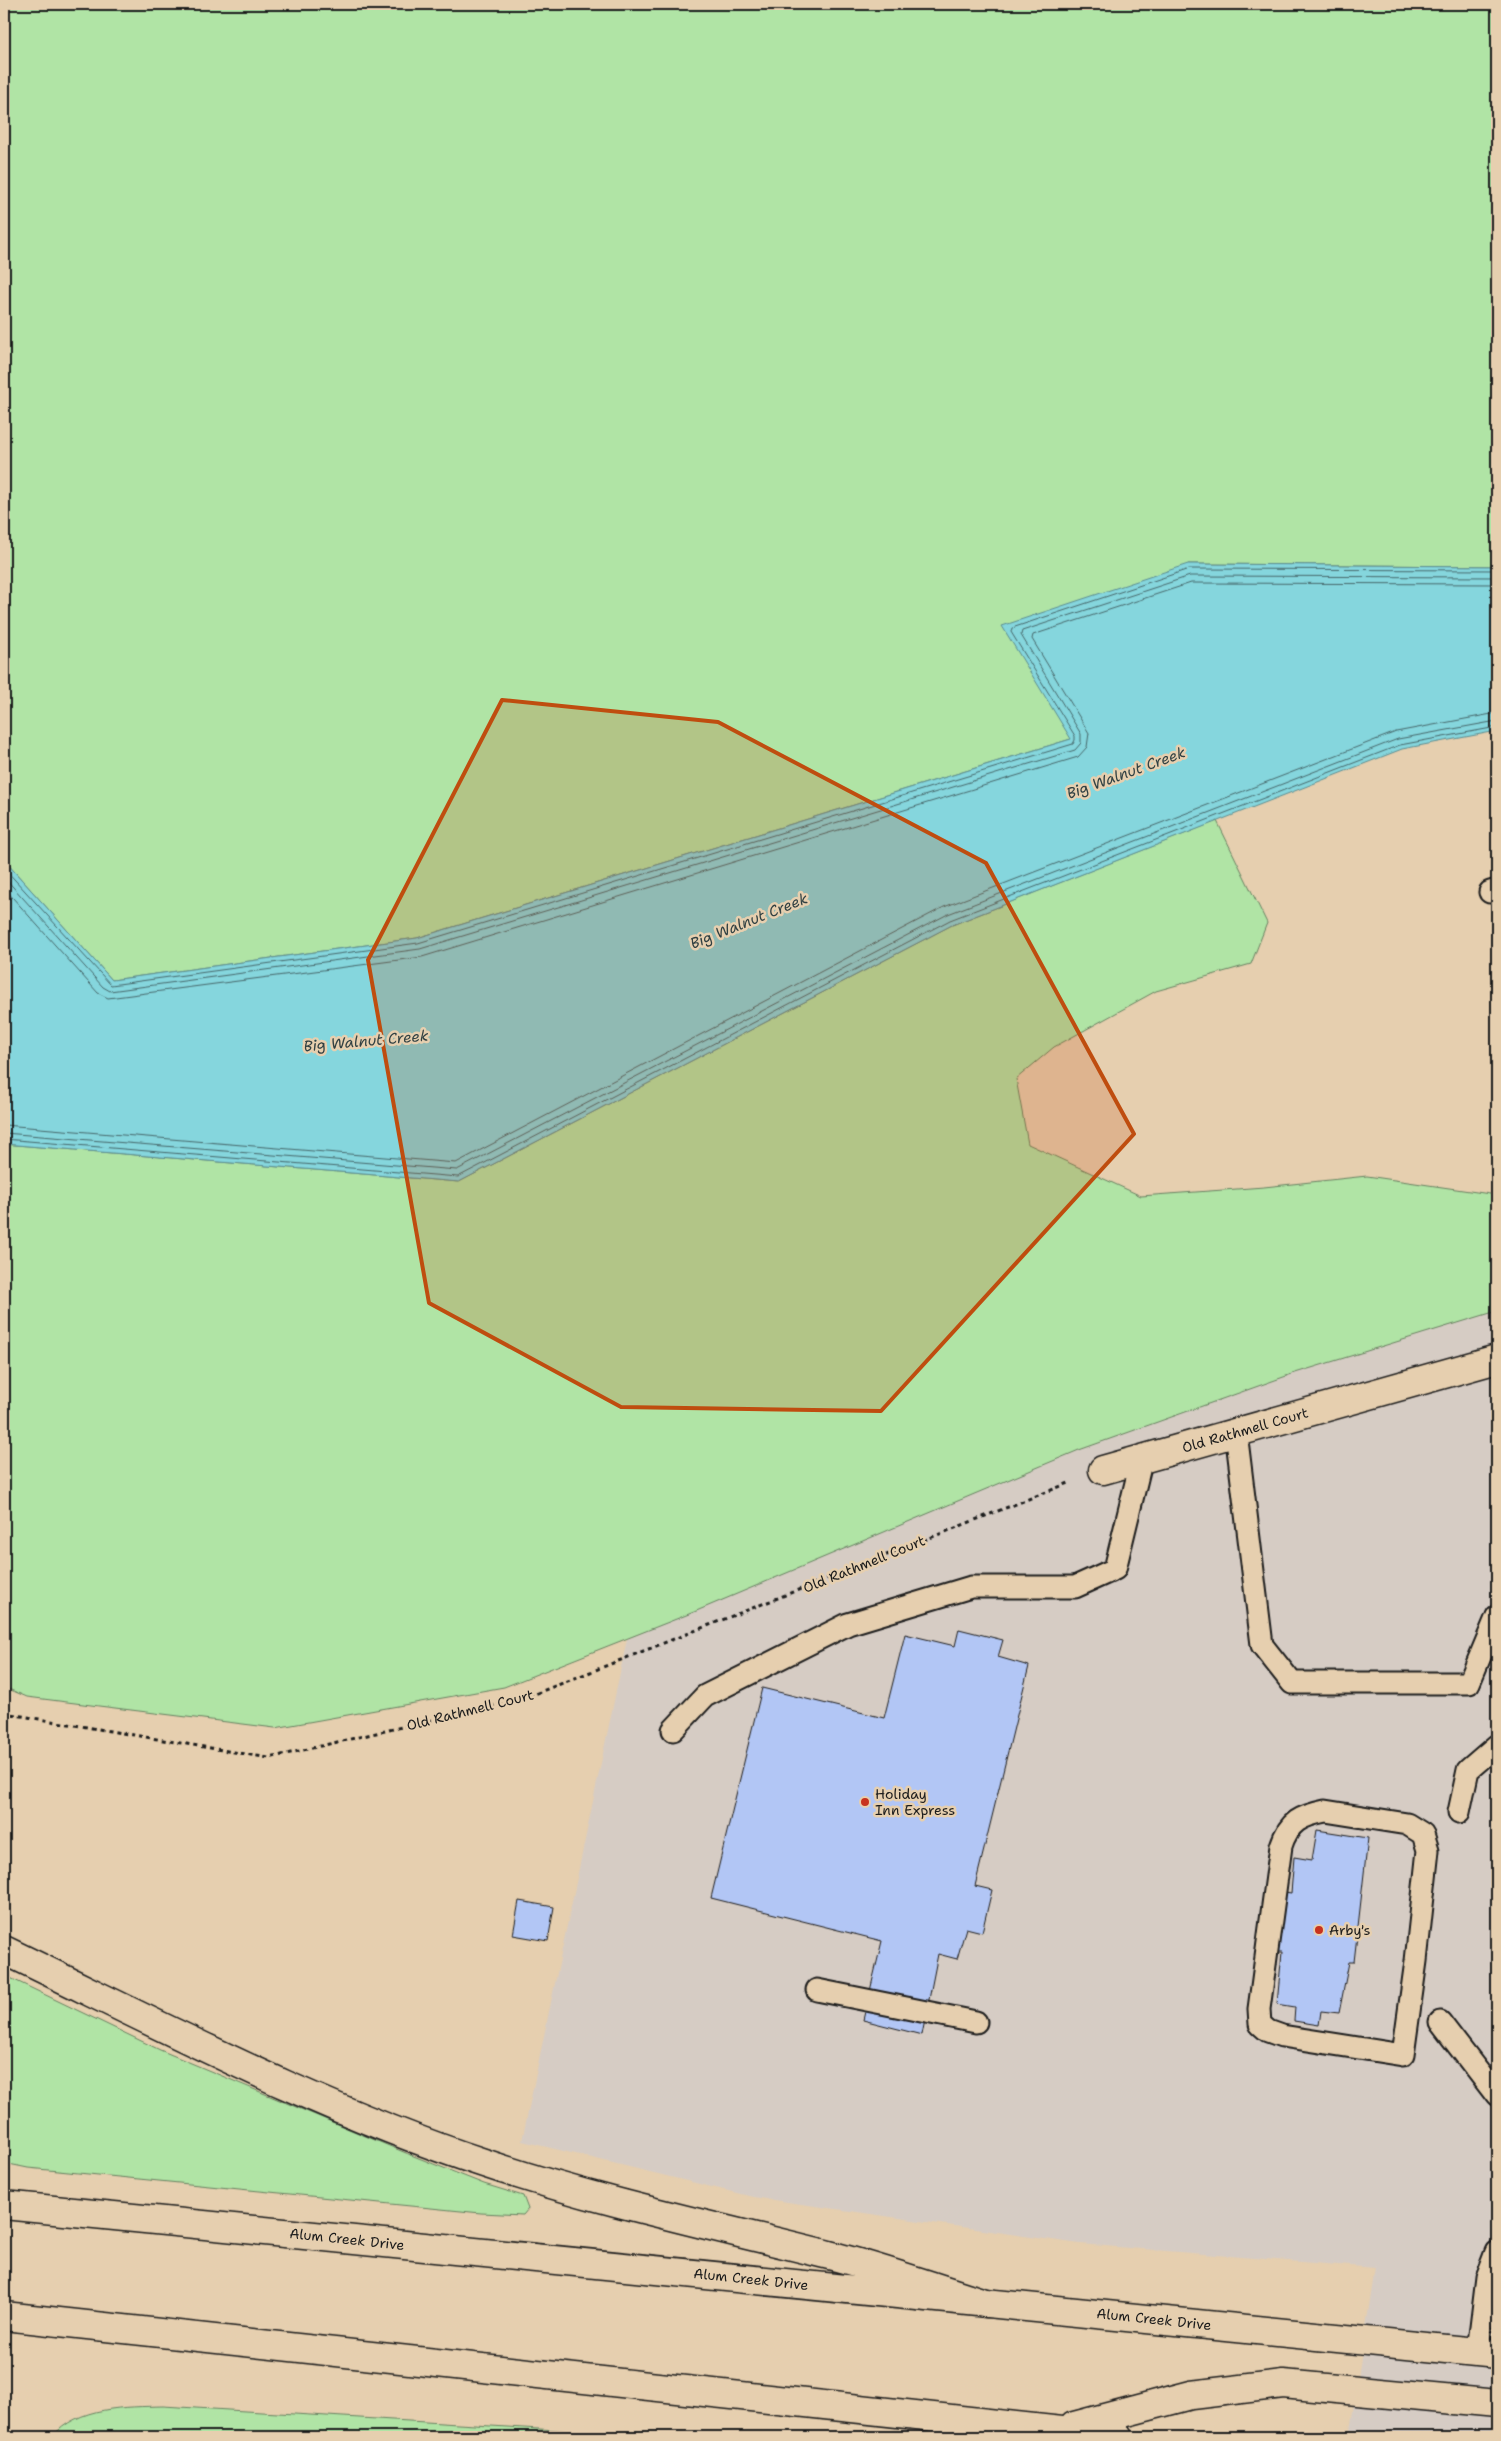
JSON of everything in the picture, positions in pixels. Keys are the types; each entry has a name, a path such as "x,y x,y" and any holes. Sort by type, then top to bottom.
{"main road":[{"name":"Old Rathmell Court","path":"1103,1470 1497,1359"},
{"path":"4,1950 290,2086 395,2132 485,2164 704,2226 832,2255 985,2303"},
{"name":"Alum Creek Drive","path":"4,2205 1488,2353"},
{"path":"4,2316 1118,2437"},
{"path":"1058,2431 1191,2395 1283,2384 1497,2404"}],"lane":[{"path":"1236,1432 1262,1645 1292,1683 1469,1683 1497,1616"},
{"path":"673,1730 704,1696 848,1624 971,1587 1075,1587 1115,1569 1142,1458"},
{"path":"1459,1812 1468,1770 1497,1745"},
{"path":"1325,1811 1407,1824 1423,1834 1428,1850 1416,1961 1402,2055 1282,2036 1268,2031 1260,2024 1259,2009 1281,1846 1286,1830 1307,1815 1325,1811"},
{"path":"816,1990 976,2022"},
{"path":"1440,2022 1497,2096"},
{"path":"1488,2353 1487,2278 1497,2252"}],"path":[{"name":"Old Rathmell Court","path":"4,1714 269,1758 522,1699 1103,1470"}],"highlighted area":[{"path":"502,700 718,722 986,863 1134,1134 881,1411 621,1407 429,1303 368,960"}],"shaded area":[{"path":"1497,1311 1497,2437 1349,2437 1375,2268 1080,2244 753,2197 522,2141 627,1639 1079,1450 1292,1374"}],"green space":[{"path":"4,4 1497,4 1497,566 1188,564 1071,739 417,938 112,980 4,860"},
{"path":"1217,821 1267,923 1251,964 1156,991 1054,1047 1016,1079 1028,1144 1141,1196 1264,1187 1367,1176 1497,1195 1497,1311 1292,1374 1079,1450 694,1612 504,1687 275,1728 27,1697 4,1687 4,1144 459,1182 952,925"},
{"path":"4,1975 160,2050 406,2153 484,2184 523,2196 528,2209 523,2215 481,2213 28,2168 4,2163"},
{"path":"163,2406 589,2432 603,2437 52,2437 75,2419 103,2410"}],"water":[{"name":"Big Walnut Creek","path":"1188,564 1497,566 1497,731 1402,749 952,925 459,1182 4,1144 4,860 112,980 417,938 1071,739 1002,626"}],"building":[{"name":"Holiday Inn Express","path":"959,1629 1003,1640 998,1657 1029,1666 975,1886 992,1890 982,1932 966,1928 957,1959 938,1954 922,2035 863,2020 882,1941 711,1898 762,1688 884,1718 905,1634 955,1646"},
{"name":"Arby's","path":"1317,1830 1368,1838 1354,1962 1349,1962 1339,2013 1321,2011 1319,2025 1294,2021 1295,2007 1277,2004 1282,1952 1277,1952 1285,1892 1291,1893 1294,1857 1312,1860"},
{"path":"519,1901 554,1907 548,1941 513,1935"}],"place":[{"name":"Holiday Inn Express","path":"865,1802"},
{"name":"Arby's","path":"1319,1930"}]}
